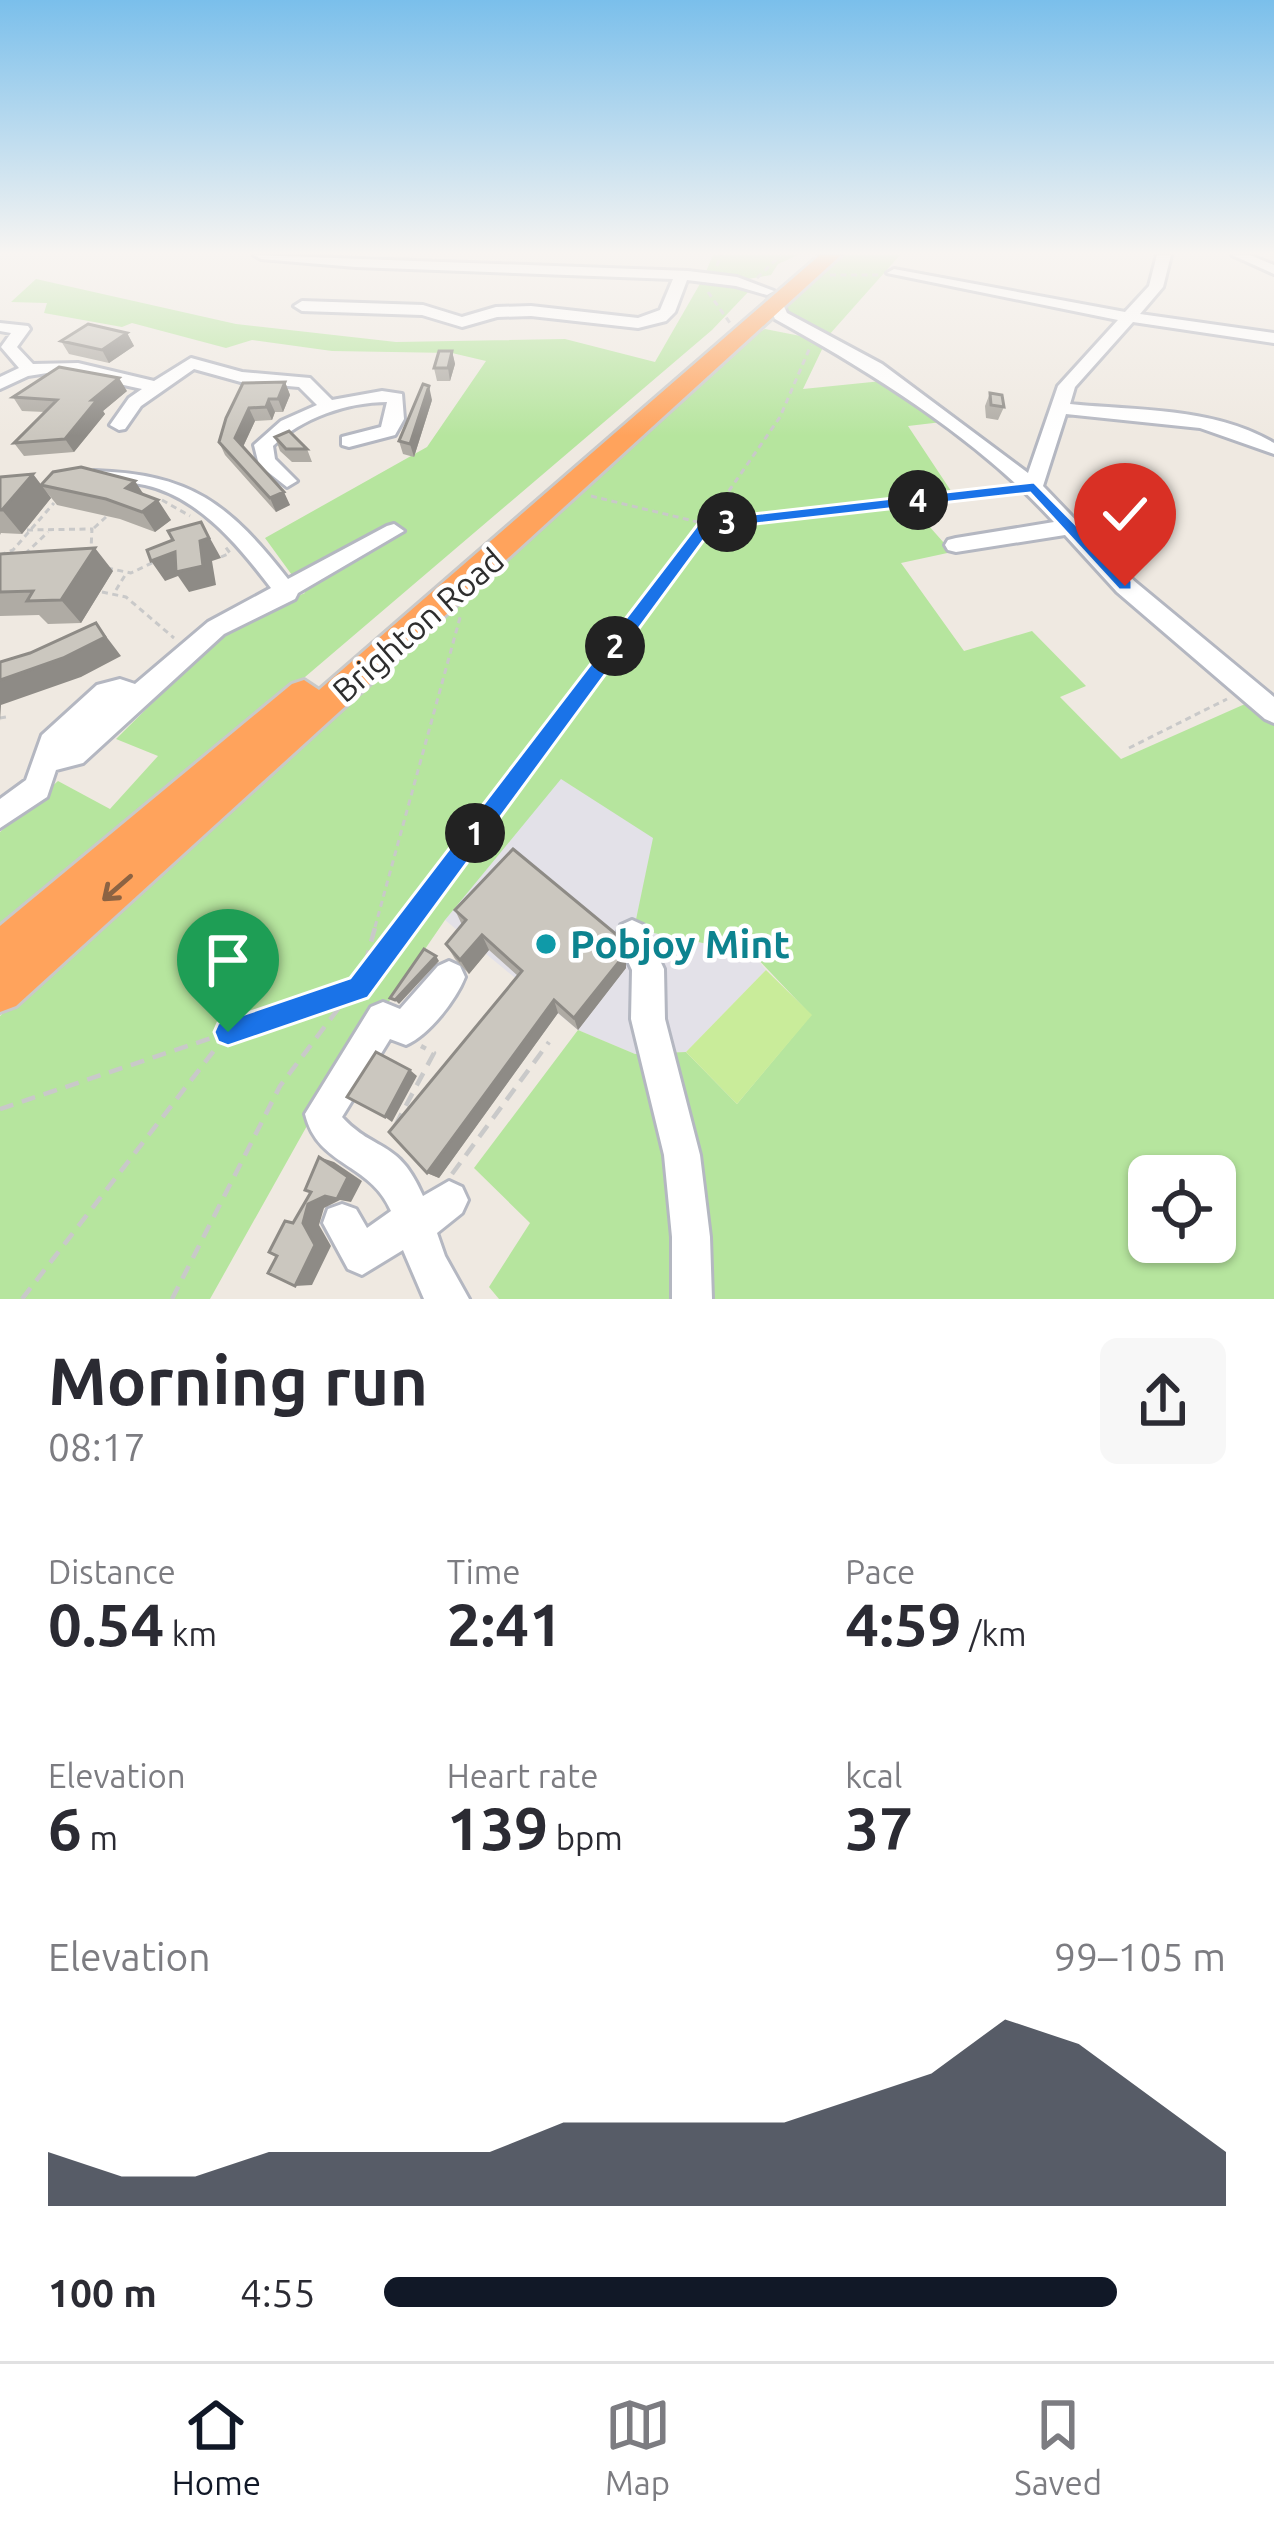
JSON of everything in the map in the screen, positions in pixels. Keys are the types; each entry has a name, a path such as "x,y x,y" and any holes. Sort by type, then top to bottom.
{"highway":[{"name":"Brighton Road","path":"0,990 570,491 747,316"},
{"name":"Brighton Road","path":"0,954 737,326"}],"street":[{"path":"442,316 462,322 484,316"},
{"path":"572,316 638,323 664,316"},
{"path":"780,316 877,368 1034,487 1125,586 1274,712"},
{"path":"1119,316 1274,338"},
{"path":"1034,487 1067,386 1129,317"},
{"path":"737,326 774,325 818,334"},
{"path":"2,327 22,329 9,347 28,369"},
{"path":"119,425 135,402 155,386 184,366 198,364 242,377 304,382 329,408"},
{"path":"0,384 28,369 80,365 155,386"},
{"path":"287,481 266,461 263,445 293,422 329,408 383,396 396,398 395,419 388,431 349,441"},
{"path":"1058,408 1250,435 1270,449"},
{"path":"78,476 151,480 208,507 256,552 287,593"},
{"path":"956,545 1070,527"},
{"path":"0,815 38,788 49,748 59,759 74,755 216,628 394,531"},
{"path":"632,936 648,968 648,1019 682,1156 692,1299"},
{"path":"449,977 406,1028 383,1019 323,1114 334,1138 377,1159 398,1185 426,1264 449,1299"},
{"path":"342,1223 362,1255 413,1224 448,1190"}],"path":[{"path":"727,316 737,326"},
{"path":"172,1299 280,1086 706,524 780,417 818,334"},
{"path":"570,491 706,524 1034,487"},
{"path":"148,492 190,516"},
{"path":"0,555 13,550 59,499"},
{"path":"27,530 92,529 106,518"},
{"path":"91,559 92,529"},
{"path":"18,566 50,531"},
{"path":"215,534 230,553 220,557"},
{"path":"26,552 42,557"},
{"path":"100,568 127,572 152,563"},
{"path":"116,592 127,572"},
{"path":"102,592 116,592 174,638"},
{"path":"358,988 461,615"},
{"path":"1129,748 1245,690"},
{"path":"0,1109 358,988"},
{"path":"377,1159 434,1053 410,1040 406,1028"},
{"path":"22,1299 228,1032"},
{"path":"448,1190 549,1042"}],"shaded area":[{"path":"560,778 654,838 634,929 752,953 766,970 686,1052 635,1054 578,1030 445,920"}],"green space":[{"path":"59,316 199,316 396,342 565,339 655,362 682,316 726,316 0,937 0,832 58,781 110,809 158,756 116,739 232,624 305,593 265,538 427,447 486,361 452,353 332,351 252,340 226,348 132,323 122,327"},
{"path":"788,316 846,316 829,335"},
{"path":"765,329 826,341 803,389 882,381 942,422 908,426 957,500 913,508 952,552 901,563 964,651 1032,631 1086,686 1060,697 1121,759 1245,704 1274,724 1274,1299 499,1299 489,1287 530,1223 474,1168 578,1030 635,1054 686,1052 737,1104 811,1015 752,953 634,929 653,838 561,779 445,920 322,1099 210,1299 0,1299 0,1016 747,338"},
{"path":"766,970 812,1015 737,1104 686,1052"}],"building":[{"path":"88,324 127,333 102,350 61,341"},
{"path":"439,351 452,351 448,368 434,368"},
{"path":"59,367 119,378 92,400 97,400 65,439 14,443 57,400 13,397"},
{"path":"285,382 278,399 269,399 266,407 249,408 235,438 284,492 270,498 219,442 243,383"},
{"path":"423,384 429,386 410,444 399,441"},
{"path":"990,393 1002,395 1004,407 991,405"},
{"path":"289,431 307,449 286,449 275,437"},
{"path":"81,467 135,481 126,488 158,500 142,512 41,485 53,472"},
{"path":"33,474 2,510 0,510 0,477"},
{"path":"201,522 209,538 200,541 203,566 176,572 175,552 151,561 147,550 173,540 168,531"},
{"path":"95,548 61,600 27,601 33,591 0,592 0,554"},
{"path":"96,623 105,637 0,680 0,662"},
{"path":"513,849 617,935 626,953 574,1018 554,1000 427,1173 389,1132 522,971 482,935 460,960 446,944 466,920 455,910"},
{"path":"424,949 436,956 395,1000 390,998"},
{"path":"376,1052 410,1070 385,1117 347,1097"},
{"path":"319,1157 348,1177 337,1199 325,1196 308,1204 303,1223 315,1245 295,1286 268,1273 277,1256 269,1252 285,1221 293,1223 311,1192 305,1190"}],"place":[{"name":"Pobjoy Mint","path":"546,944"}],"route":[{"path":"228,1032 358,988 706,524 1034,487 1125,586"}]}
